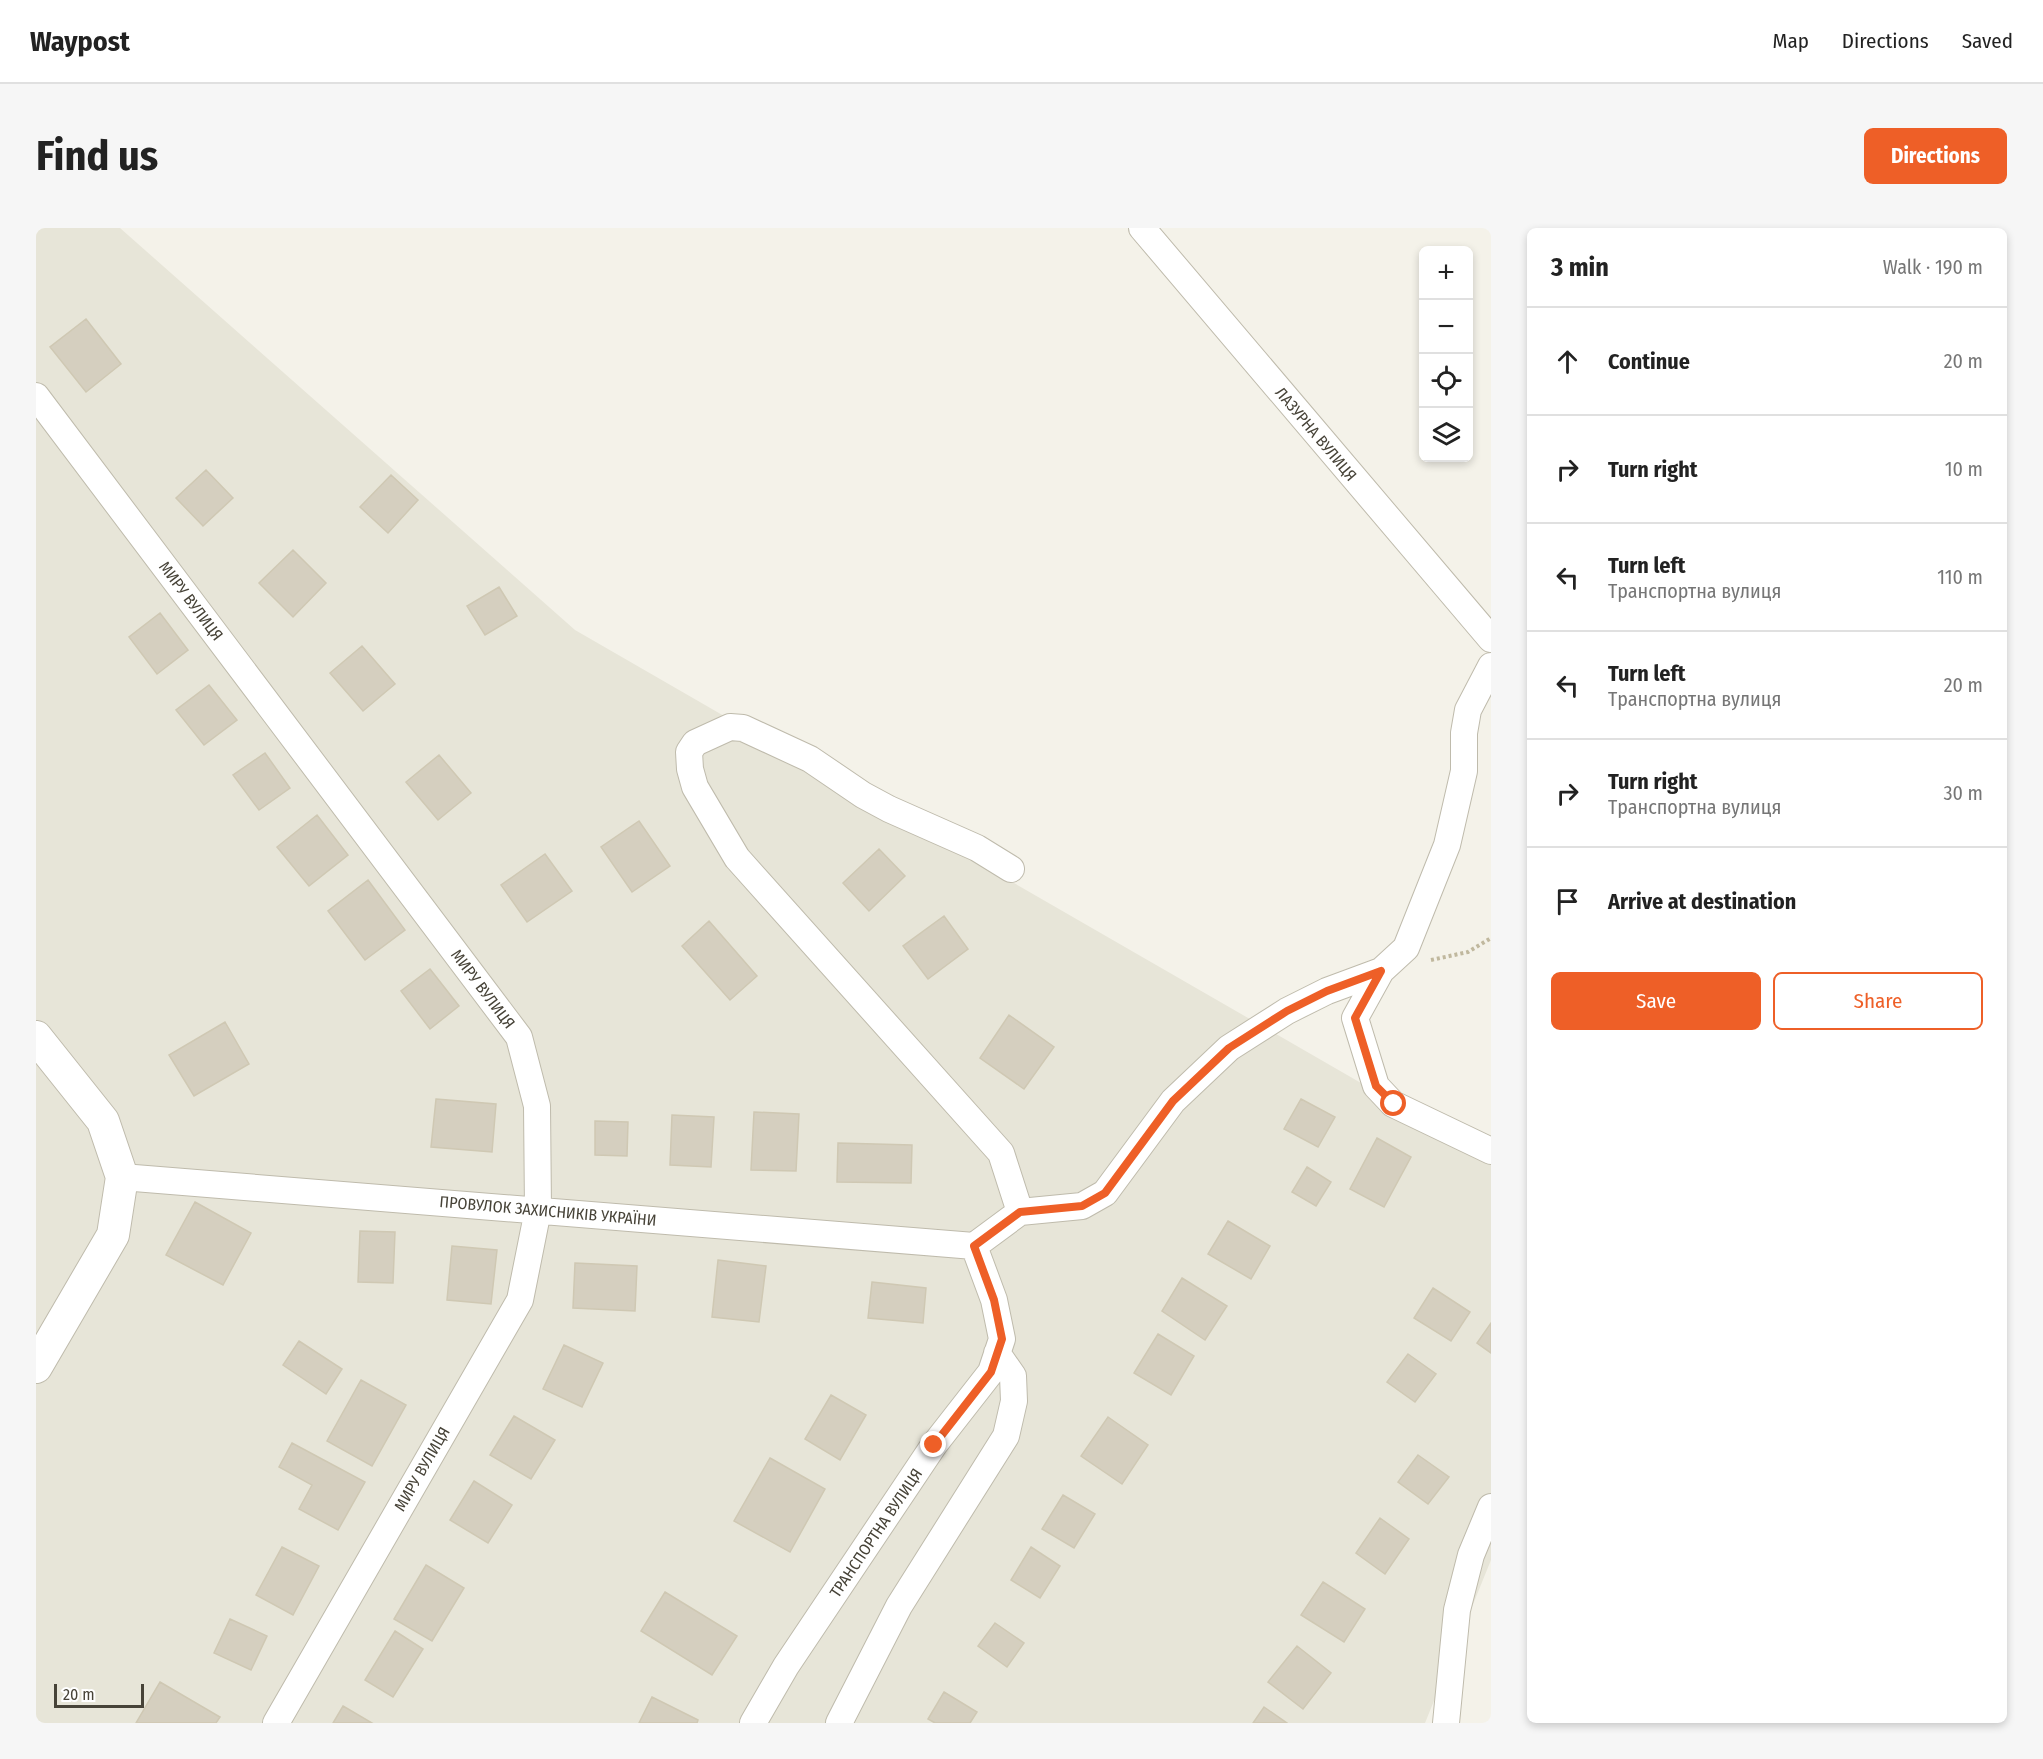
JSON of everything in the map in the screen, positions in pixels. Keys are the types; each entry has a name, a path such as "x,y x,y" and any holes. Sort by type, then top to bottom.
{"street":[{"name":"ЛАЗУРНА ВУЛИЦЯ","path":"1142,228 1491,639"},
{"name":"МИРУ ВУЛИЦЯ","path":"36,396 519,1037 537,1106 538,1210 520,1300 276,1723"},
{"path":"1491,666 1468,710 1464,732 1464,771 1447,845 1406,948 1381,971 1355,1018 1376,1086 1394,1104 1491,1150"},
{"path":"1011,870 977,848 863,795 810,759 743,728 730,727 695,743 688,752 695,787 737,858 1001,1153 1020,1212"},
{"path":"974,1246 1020,1212 1082,1206 1105,1193 1173,1101 1229,1048 1287,1011 1317,996 1381,971"},
{"path":"36,1037 103,1121 122,1177 113,1235 36,1367"},
{"name":"ПРОВУЛОК ЗАХИСНИКІВ УКРАЇНИ","path":"122,1177 974,1246"},
{"name":"ТРАНСПОРТНА ВУЛИЦЯ","path":"753,1723 786,1666 934,1445 991,1372 1002,1339 994,1300 974,1246"},
{"path":"839,1723 899,1606 1006,1436 1014,1401 1013,1376 997,1353"},
{"path":"1446,1723 1457,1610 1472,1556 1491,1507"}],"path":[{"path":"1381,971 1468,952 1491,938"}],"shaded area":[{"path":"36,228 120,228 575,630 1491,1158 1491,1560 1425,1723 36,1723"}],"building":[{"path":"86,319 121,364 86,392 50,347"},
{"path":"206,470 233,498 203,526 176,498"},
{"path":"391,475 418,500 388,533 360,507"},
{"path":"293,550 326,583 293,617 259,583"},
{"path":"499,587 517,616 485,635 467,606"},
{"path":"160,613 188,650 157,674 129,637"},
{"path":"362,646 395,684 363,711 330,673"},
{"path":"209,685 237,720 204,745 176,710"},
{"path":"265,753 290,788 259,810 233,775"},
{"path":"439,755 471,793 438,820 406,782"},
{"path":"317,815 348,855 309,886 277,847"},
{"path":"639,821 670,866 632,892 601,847"},
{"path":"879,849 905,876 869,911 843,883"},
{"path":"545,854 572,891 527,922 501,885"},
{"path":"368,880 405,930 365,960 328,911"},
{"path":"944,916 968,949 928,979 903,946"},
{"path":"709,921 757,976 730,1000 682,946"},
{"path":"430,969 459,1006 430,1029 401,991"},
{"path":"1009,1015 1054,1047 1024,1089 980,1058"},
{"path":"225,1022 249,1064 194,1096 169,1055"},
{"path":"436,1099 496,1104 492,1152 431,1147"},
{"path":"1301,1099 1335,1117 1318,1147 1284,1129"},
{"path":"754,1112 799,1114 796,1171 751,1170"},
{"path":"672,1115 714,1117 711,1167 670,1165"},
{"path":"595,1121 628,1122 627,1156 595,1155"},
{"path":"1377,1138 1411,1157 1384,1207 1350,1189"},
{"path":"838,1143 912,1145 911,1183 837,1182"},
{"path":"1307,1167 1331,1182 1316,1206 1292,1192"},
{"path":"195,1202 251,1233 223,1285 166,1255"},
{"path":"1228,1221 1270,1246 1251,1279 1208,1254"},
{"path":"360,1231 395,1232 393,1283 358,1282"},
{"path":"452,1246 497,1250 491,1304 447,1300"},
{"path":"718,1260 766,1266 759,1322 712,1317"},
{"path":"575,1263 637,1266 635,1311 573,1308"},
{"path":"1182,1278 1227,1306 1205,1340 1162,1311"},
{"path":"872,1282 926,1288 923,1323 868,1318"},
{"path":"1433,1288 1470,1312 1451,1341 1414,1318"},
{"path":"1491,1323 1491,1353 1477,1343"},
{"path":"1158,1334 1194,1356 1171,1395 1134,1373"},
{"path":"299,1341 342,1369 326,1394 283,1365"},
{"path":"564,1345 603,1363 582,1407 543,1389"},
{"path":"1408,1354 1436,1374 1415,1402 1387,1382"},
{"path":"361,1380 406,1405 372,1466 327,1441"},
{"path":"831,1395 866,1415 840,1460 805,1439"},
{"path":"514,1416 555,1440 531,1479 490,1455"},
{"path":"1108,1417 1148,1445 1122,1484 1081,1456"},
{"path":"292,1443 365,1482 338,1530 299,1509 312,1485 279,1467"},
{"path":"1418,1455 1449,1477 1428,1504 1398,1482"},
{"path":"770,1458 825,1489 790,1552 734,1521"},
{"path":"474,1481 512,1505 488,1543 450,1520"},
{"path":"1063,1495 1095,1514 1074,1548 1042,1529"},
{"path":"1380,1518 1409,1539 1385,1574 1356,1553"},
{"path":"282,1547 319,1566 293,1615 256,1595"},
{"path":"1031,1547 1060,1566 1040,1598 1011,1580"},
{"path":"426,1565 464,1588 432,1641 394,1619"},
{"path":"1323,1582 1365,1609 1344,1642 1301,1615"},
{"path":"665,1592 737,1636 712,1675 641,1631"},
{"path":"230,1619 267,1636 251,1670 214,1653"},
{"path":"995,1623 1024,1643 1007,1667 978,1646"},
{"path":"395,1631 423,1649 393,1697 365,1680"},
{"path":"1297,1646 1331,1673 1303,1709 1268,1682"},
{"path":"160,1682 220,1717 216,1723 136,1723"},
{"path":"944,1692 977,1712 970,1723 935,1723 928,1719"},
{"path":"652,1697 698,1720 697,1723 639,1723"},
{"path":"343,1706 372,1723 333,1723"},
{"path":"1264,1707 1287,1723 1253,1723"}],"route":[{"path":"934,1445 991,1372 1002,1339 994,1300 974,1246 1020,1212 1082,1206 1105,1193 1173,1101 1229,1048 1287,1011 1327,991 1381,971 1355,1018 1376,1086 1394,1104"}]}
